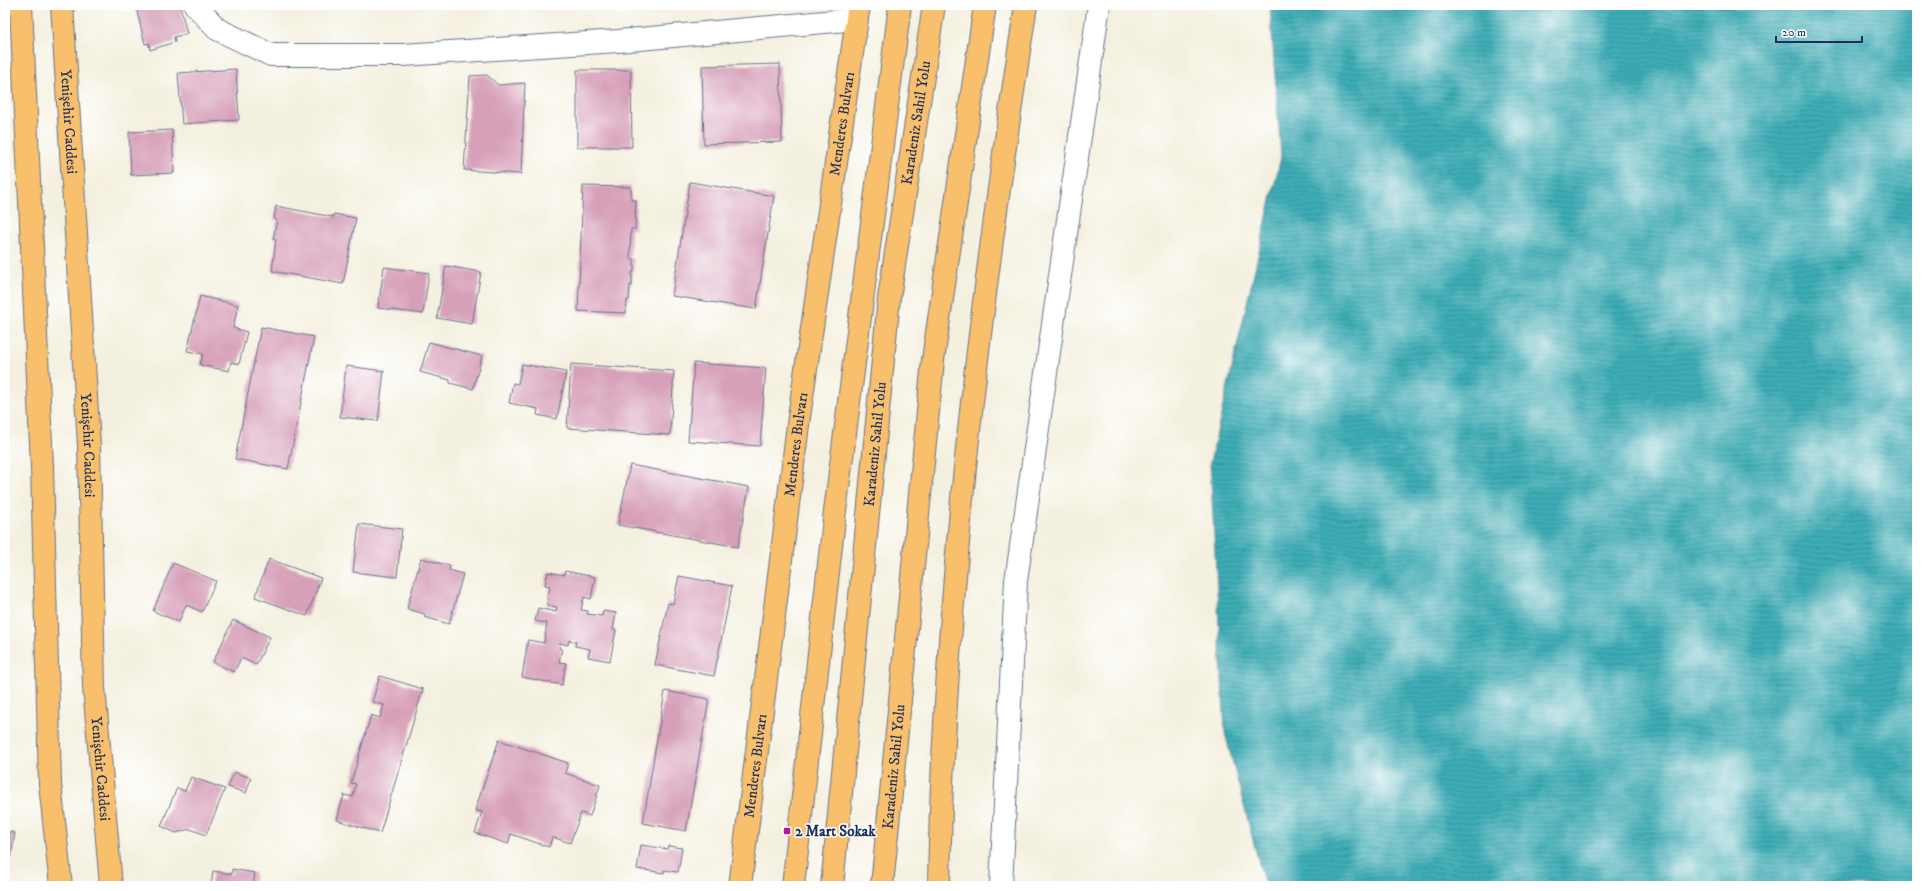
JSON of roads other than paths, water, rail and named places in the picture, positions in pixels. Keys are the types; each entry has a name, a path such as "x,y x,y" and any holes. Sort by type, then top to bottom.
{"main road":[{"path":"21,5 42,466 50,784 61,886"},
{"name":"Yenişehir Caddesi","path":"62,5 90,445 94,688 111,886"},
{"path":"793,886 834,519 900,5"},
{"name":"Karadeniz Sahil Yolu","path":"832,886 890,298 934,5"},
{"name":"Karadeniz Sahil Yolu","path":"882,886 933,360 984,5"},
{"path":"939,886 940,805 946,681 958,527 975,363 1006,132 1026,5"},
{"name":"Menderes Bulvarı","path":"739,884 799,417 858,12"}],"street":[{"path":"195,5 218,29 271,55 403,55 618,41 858,12"},
{"path":"1001,886 1016,581 1099,5"}],"water":[{"path":"1270,5 1917,5 1917,886 1265,886 1225,733 1210,462 1281,157"}],"place":[{"name":"2 Mart Sokak","path":"787,831"}]}
